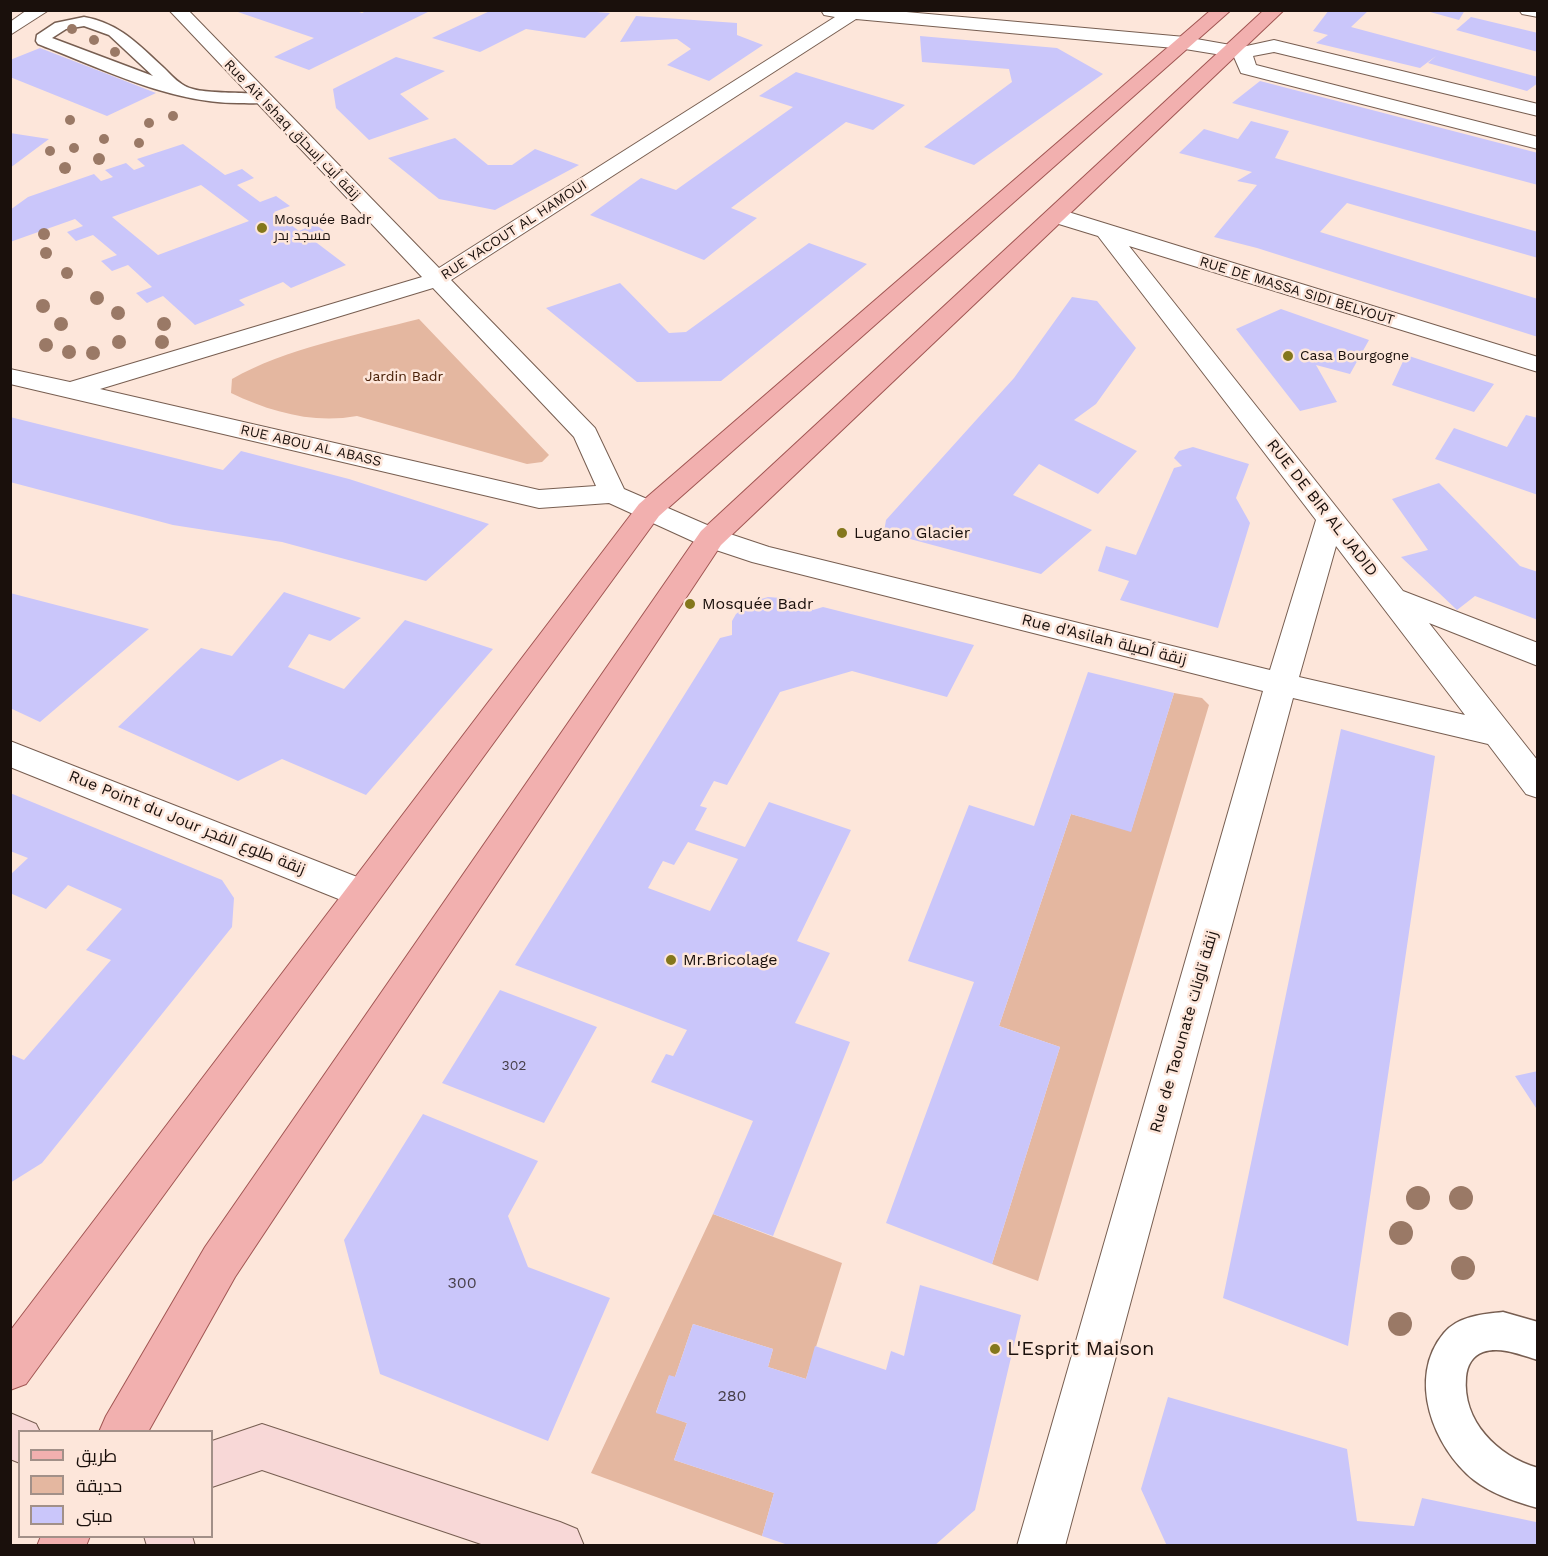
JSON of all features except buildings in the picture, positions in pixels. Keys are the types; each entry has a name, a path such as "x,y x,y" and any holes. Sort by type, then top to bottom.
{"main road":[{"path":"10,1368 649,510 1196,45 1222,10"},
{"path":"123,1430 220,1262 711,538 1237,52 1275,10"},
{"path":"213,1464 262,1447 560,1545"}],"street":[{"path":"10,30 40,10"},
{"path":"829,10 1196,45 1237,52 1274,46 1538,110"},
{"path":"1528,10 1538,12"},
{"name":"Rue Ait Ishaq زنقة أيت إسحاق","path":"180,11 261,98 586,434 613,494"},
{"name":"RUE YACOUT AL HAMOUI","path":"70,390 436,280 853,12"},
{"path":"1237,52 1248,69 1538,143"},
{"name":"RUE DE MASSA SIDI BELYOUT","path":"1057,216 1538,365"},
{"name":"RUE DE BIR AL JADID","path":"1106,231 1538,785"},
{"name":"RUE ABOU AL ABASS","path":"10,376 539,499 613,494"},
{"name":"Rue d'Asilah زنقة أصيلة","path":"613,494 711,538 762,555 1281,684 1498,734"},
{"name":"Rue de Taounate زنقة تاونات","path":"1041,1545 1281,684 1330,519"},
{"path":"1391,598 1538,655"},
{"name":"Rue Point du Jour زنقة طلوع الفجر","path":"10,753 363,894"}],"lane":[{"path":"179,90 165,81 115,31 99,23 70,22 43,38 44,41 179,90 216,99 261,98"},
{"path":"1538,1341 1519,1333 1493,1330 1471,1335 1454,1348 1445,1368 1443,1391 1450,1417 1465,1442 1486,1464 1511,1480 1538,1488"}],"green space":[{"name":"Jardin Badr","path":"419,319 549,455 542,462 527,464 357,416 324,418 292,415 261,406 231,393 232,379 275,359 323,343"},
{"path":"1174,693 1202,698 1209,705 1038,1281 992,1264 1060,1047 999,1026 1071,814 1131,831"},
{"path":"713,1214 842,1263 806,1379 768,1367 773,1349 693,1324 675,1377 669,1376 656,1412 687,1423 674,1460 774,1493 762,1536 591,1473"}],"place":[{"name":"Mosquée Badr مسجد بدر","path":"262,228"},
{"name":"Casa Bourgogne","path":"1288,356"},
{"name":"Lugano Glacier","path":"842,533"},
{"name":"Mosquée Badr","path":"690,604"},
{"name":"Mr.Bricolage","path":"671,960"},
{"name":"L'Esprit Maison","path":"995,1349"}]}
